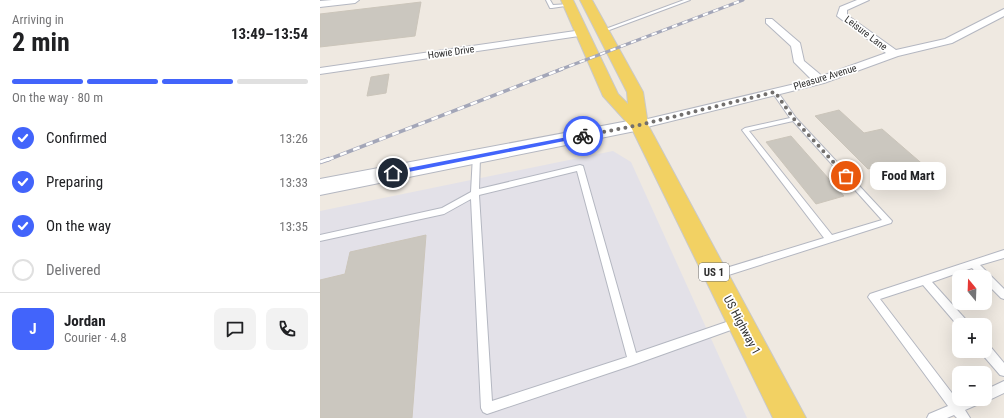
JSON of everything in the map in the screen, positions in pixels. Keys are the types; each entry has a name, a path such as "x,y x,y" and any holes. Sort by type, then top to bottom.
{"main road":[{"name":"US Highway 1","path":"586,0 635,92 639,125"},
{"name":"US Highway 1","path":"569,3 611,96 639,125 790,418"},
{"path":"320,187 639,125"}],"street":[{"path":"320,4 355,0"},
{"name":"Leisure Lane","path":"865,0 843,10 842,16 894,54"},
{"name":"Pleasure Avenue","path":"639,125 820,81 894,54 948,41 1004,12"},
{"path":"769,21 796,45 799,62 820,81"},
{"name":"Howie Drive","path":"320,71 582,33"}],"lane":[{"path":"548,0 552,7 569,3"},
{"path":"602,31 688,0"},
{"path":"716,275 888,221 794,119 775,92"},
{"path":"794,119 745,130 830,239"},
{"path":"476,157 475,193 487,408 633,360 741,322"},
{"path":"320,238 444,211 475,193 580,168 633,360"},
{"path":"964,418 873,296 1004,254"},
{"path":"973,264 1004,295"},
{"path":"925,280 958,318"},
{"path":"992,357 1004,371"},
{"path":"992,393 1004,387"},
{"path":"933,418 961,406"}],"shaded area":[{"path":"613,151 631,162 747,418 320,418 320,211"}],"building":[{"path":"421,2 415,36 320,47 320,14"},
{"path":"389,74 386,93 367,96 371,77"},
{"path":"839,110 864,133 882,129 934,174 915,180 896,162 868,169 815,116"},
{"path":"791,136 844,196 816,204 766,142"},
{"path":"426,235 412,418 320,418 320,280 345,274 350,252"}],"railway":[{"path":"559,70 743,0"},
{"path":"327,160 562,69"},
{"path":"320,162 329,159"}],"way so far":[{"path":"583,136 639,125 775,92 794,119 846,176"}],"place":[{"name":"Food Mart","path":"846,176"}],"route":[{"path":"393,173 583,136"}]}
